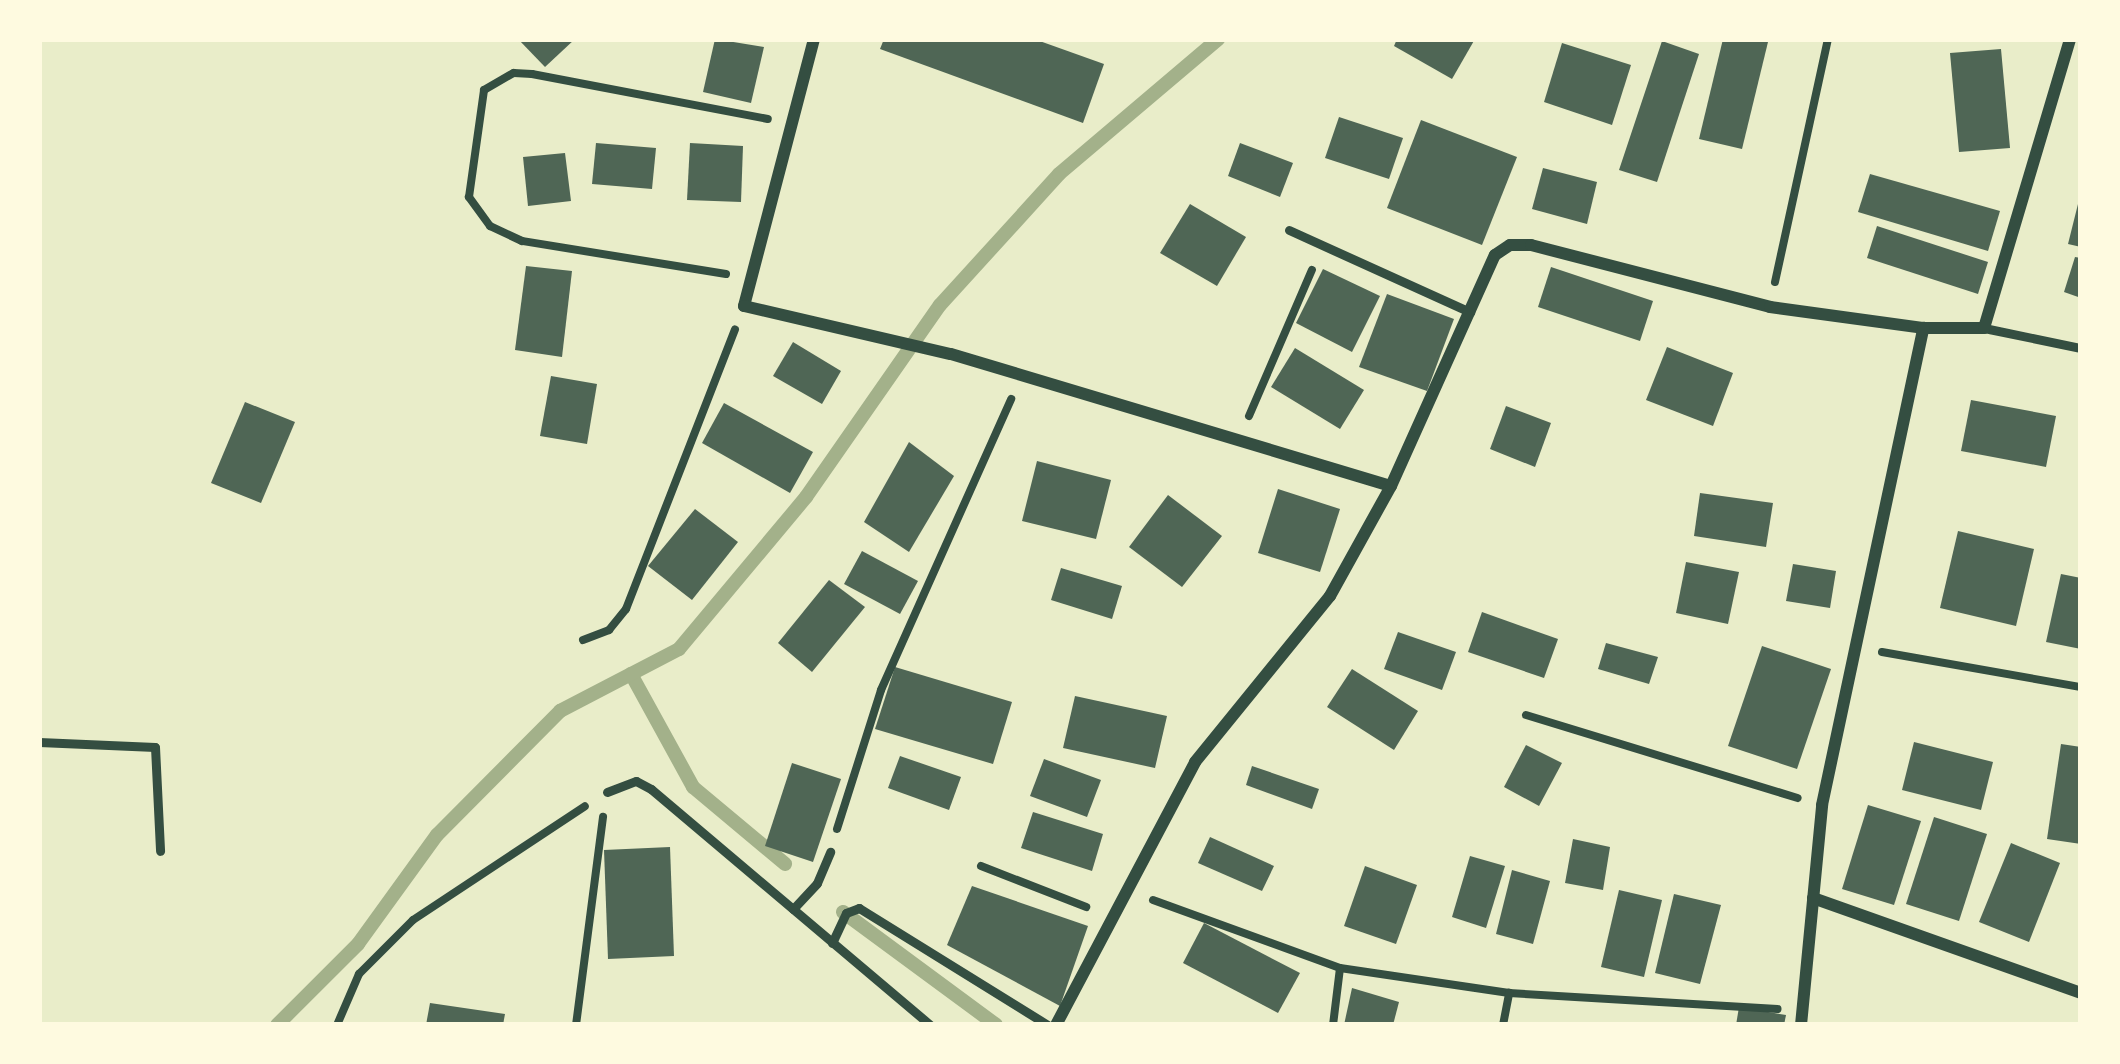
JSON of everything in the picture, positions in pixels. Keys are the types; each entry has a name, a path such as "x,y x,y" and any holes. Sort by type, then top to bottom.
{"street":[{"path":"814,39 744,306 951,354 1391,486"},
{"path":"1052,1025 1115,919 1195,762 1330,596 1391,486 1496,255 1510,245 1770,307 1923,328 1984,328 2069,39"},
{"path":"1802,1018 1822,806 1923,328"},
{"path":"1813,898 2081,993"}],"lane":[{"path":"1289,230 1469,312"},
{"path":"1984,328 2081,348"},
{"path":"39,742 155,747 160,851"},
{"path":"607,792 636,781 651,789 930,1025"},
{"path":"794,909 818,883 830,852"},
{"path":"832,943 846,913 859,908 1052,1025"}],"path":[{"path":"1770,307 1828,39"},
{"path":"751,279 522,241 490,226 469,197 484,90 514,73 532,74 792,124"},
{"path":"1239,441 1322,246"},
{"path":"584,640 609,630 626,610 744,306"},
{"path":"830,852 881,690 1021,375"},
{"path":"1857,647 2081,687"},
{"path":"1526,716 1822,806"},
{"path":"338,1025 359,974 413,920 607,792"},
{"path":"576,1025 607,792"},
{"path":"981,866 1115,919"},
{"path":"1129,891 1340,968 1509,993 1802,1018"},
{"path":"1333,1025 1340,968"},
{"path":"1503,1025 1509,993"}],"building":[{"path":"518,39 575,39 545,67"},
{"path":"715,39 764,47 751,103 703,92"},
{"path":"884,39 1034,39 1104,64 1083,123 880,49"},
{"path":"1397,39 1475,39 1452,79 1394,46"},
{"path":"1723,39 1768,42 1742,149 1699,139"},
{"path":"1662,41 1699,54 1657,182 1619,170"},
{"path":"1562,43 1631,65 1612,125 1544,102"},
{"path":"2001,49 2010,148 1959,152 1950,53"},
{"path":"1339,117 1403,138 1389,179 1325,158"},
{"path":"1421,120 1517,157 1482,245 1387,208"},
{"path":"596,143 656,148 652,189 592,184"},
{"path":"690,143 743,146 741,202 687,200"},
{"path":"1240,143 1293,163 1280,197 1228,176"},
{"path":"565,153 571,201 528,206 523,157"},
{"path":"1543,168 1597,182 1587,224 1532,209"},
{"path":"1870,174 2000,211 1988,251 1858,212"},
{"path":"2081,192 2081,247 2068,244"},
{"path":"1190,204 1246,237 1217,286 1160,253"},
{"path":"1877,226 1988,262 1978,294 1867,258"},
{"path":"2075,257 2081,258 2081,298 2064,292"},
{"path":"526,266 572,271 562,357 515,350"},
{"path":"1551,267 1653,301 1640,341 1538,307"},
{"path":"1323,269 1380,296 1352,352 1296,323"},
{"path":"1387,294 1454,319 1427,391 1359,367"},
{"path":"793,342 841,371 822,404 773,376"},
{"path":"1667,347 1733,373 1713,426 1646,400"},
{"path":"1295,348 1364,390 1340,429 1271,387"},
{"path":"551,376 597,384 587,444 540,436"},
{"path":"1971,400 2056,416 2046,467 1961,451"},
{"path":"245,402 295,422 261,503 211,483"},
{"path":"724,403 813,452 790,493 702,443"},
{"path":"1506,406 1551,423 1535,467 1490,449"},
{"path":"909,442 954,476 909,552 864,522"},
{"path":"1037,461 1111,480 1096,539 1022,521"},
{"path":"1278,489 1340,509 1320,572 1258,553"},
{"path":"1700,493 1773,503 1766,547 1694,536"},
{"path":"1168,495 1222,536 1182,587 1129,547"},
{"path":"695,509 738,542 692,600 648,566"},
{"path":"1958,531 2034,549 2016,626 1940,608"},
{"path":"862,551 918,581 900,614 844,584"},
{"path":"1686,562 1739,572 1728,624 1676,613"},
{"path":"1793,564 1836,571 1830,608 1786,601"},
{"path":"1061,568 1122,586 1112,619 1051,600"},
{"path":"2061,574 2081,578 2081,649 2046,642"},
{"path":"829,580 865,607 812,672 778,643"},
{"path":"1482,612 1558,639 1544,678 1468,652"},
{"path":"1398,632 1456,652 1442,690 1384,669"},
{"path":"1606,643 1658,657 1649,684 1598,669"},
{"path":"1762,646 1831,669 1797,769 1728,746"},
{"path":"895,667 1012,702 993,764 875,729"},
{"path":"1352,669 1418,711 1394,750 1327,707"},
{"path":"1075,696 1167,716 1155,768 1063,748"},
{"path":"1914,742 1993,762 1981,810 1902,790"},
{"path":"2061,744 2081,747 2081,844 2047,839"},
{"path":"1526,745 1562,763 1539,806 1504,787"},
{"path":"900,756 961,777 949,810 888,788"},
{"path":"1044,759 1101,780 1087,817 1030,796"},
{"path":"792,763 841,779 813,862 765,846"},
{"path":"1252,766 1319,789 1312,809 1246,785"},
{"path":"1868,805 1921,821 1894,905 1842,889"},
{"path":"1033,812 1103,834 1092,871 1021,848"},
{"path":"1934,817 1987,834 1959,921 1906,904"},
{"path":"1210,837 1274,866 1262,891 1198,863"},
{"path":"1573,839 1610,847 1603,890 1565,883"},
{"path":"2011,843 2060,863 2029,942 1979,922"},
{"path":"670,847 674,956 608,959 604,850"},
{"path":"1470,856 1505,866 1486,928 1452,917"},
{"path":"1365,866 1417,885 1396,944 1344,926"},
{"path":"1512,870 1550,881 1533,944 1496,934"},
{"path":"972,886 1088,926 1060,1006 947,945"},
{"path":"1619,890 1662,900 1644,977 1601,967"},
{"path":"1674,894 1721,905 1700,984 1655,973"},
{"path":"1204,923 1300,973 1278,1013 1183,963"},
{"path":"1352,988 1399,1002 1393,1025 1344,1025"},
{"path":"430,1003 505,1014 503,1025 426,1025"},
{"path":"1739,1007 1786,1015 1784,1025 1736,1025"}],"waterway":[{"path":"277,1025 358,944 437,835 560,711 679,649 806,497 940,305 1059,174 1218,39"},
{"path":"631,674 693,787 785,864"},
{"path":"843,912 996,1025"}]}
